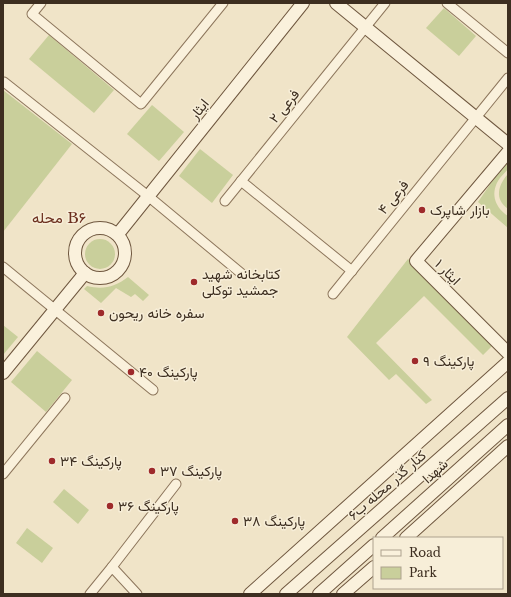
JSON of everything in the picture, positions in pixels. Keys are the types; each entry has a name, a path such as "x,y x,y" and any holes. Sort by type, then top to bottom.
{"street":[{"path":"41,3 32,14 141,104 223,3"},
{"name":"ایثار","path":"118,234 303,3"},
{"path":"336,3 508,144"},
{"name":"فرعی ۲","path":"225,201 385,3"},
{"path":"447,3 508,53"},
{"name":"فرعی ۴","path":"333,294 508,78"},
{"path":"4,82 148,196 242,274"},
{"name":"ایثار ۱","path":"506,349 416,261 508,152"},
{"path":"241,181 352,270"},
{"path":"103,227 111,229 123,240 126,248 124,261 118,271 106,278 98,278 85,273 79,266 75,251 81,236 87,231 95,228 103,227"},
{"path":"3,267 153,390"},
{"path":"3,373 85,273"},
{"path":"250,594 508,362"},
{"path":"3,474 65,398"},
{"name":"کنار گذر محله ب۶","path":"286,594 508,398"},
{"name":"شهدا","path":"387,536 508,425"},
{"path":"407,537 508,446"},
{"path":"90,594 176,484"},
{"path":"319,594 373,546"},
{"path":"112,567 137,594"},
{"path":"343,594 373,568"}],"green space":[{"path":"444,8 476,36 459,56 426,28"},
{"path":"49,35 114,90 94,113 29,59"},
{"path":"3,90 72,144 3,232"},
{"path":"152,105 184,132 159,161 127,134"},
{"path":"200,149 233,175 212,203 179,176"},
{"path":"508,158 508,169 498,181 494,191 494,196 497,205 508,216 508,228 478,202"},
{"path":"508,174 508,209 501,201 499,192 502,183"},
{"path":"100,239 110,244 115,254 110,264 100,269 90,264 85,254 90,244"},
{"path":"408,259 494,344 483,355 424,296 376,343 432,400 426,404 396,374 389,380 347,337"},
{"path":"128,277 149,295 143,301 135,294 131,297 116,288 101,303 84,289 87,286 98,288 109,287"},
{"path":"3,325 18,337 3,355"},
{"path":"37,351 72,380 46,412 11,382"},
{"path":"64,489 89,510 78,524 53,502"},
{"path":"27,528 53,548 42,563 16,543"}],"place":[{"name":"بازار شاپرک","path":"422,210"},
{"name":"کتابخانه شهید جمشید توکلی","path":"194,282"},
{"name":"سفره خانه ریحون","path":"101,313"},
{"name":"پارکینگ ۹","path":"415,361"},
{"name":"پارکینگ ۴۰","path":"131,372"},
{"name":"پارکینگ ۳۴","path":"52,461"},
{"name":"پارکینگ ۳۷","path":"152,471"},
{"name":"پارکینگ ۳۶","path":"110,506"},
{"name":"پارکینگ ۳۸","path":"235,521"}],"district":[{"name":"محله B۶","path":"59,217"}]}
